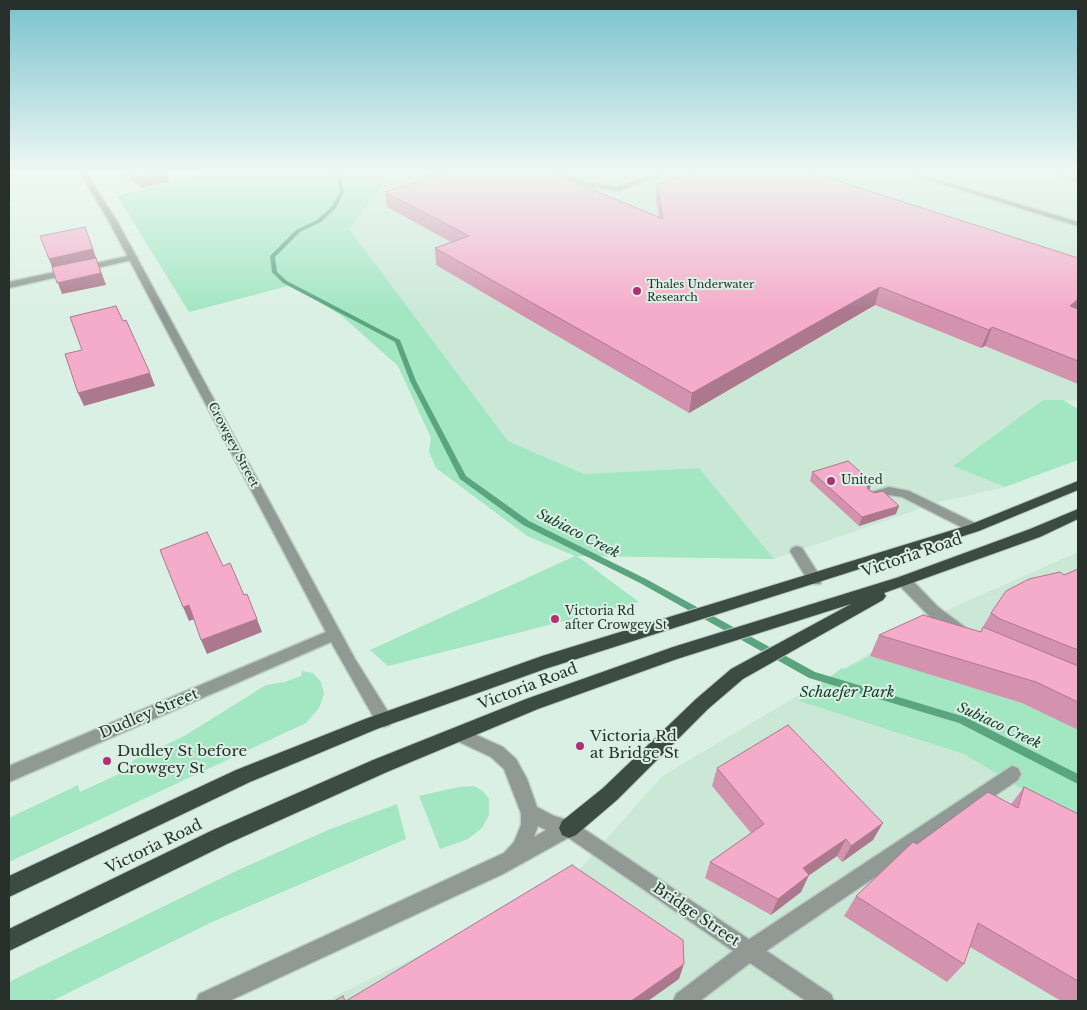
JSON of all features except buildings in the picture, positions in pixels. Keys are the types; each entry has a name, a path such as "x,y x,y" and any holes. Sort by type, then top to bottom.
{"highway":[{"name":"Victoria Road","path":"9,887 243,776 384,720 542,663 635,633 815,580 974,528 1078,485"},
{"name":"Victoria Road","path":"9,940 220,837 380,766 461,735 532,704 673,654 904,582 1035,533 1078,514"},
{"path":"568,828 610,794 727,682 812,632 904,582"}],"street":[{"name":"Crowgey Street","path":"110,218 133,258 350,663 384,720"},
{"path":"1059,218 1078,224"},
{"path":"9,285 133,258"},
{"path":"872,496 889,491 905,494 974,528"},
{"path":"797,551 815,580"},
{"path":"904,582 933,611 975,641"},
{"name":"Dudley Street","path":"9,774 336,634"},
{"path":"461,735 481,743 510,764 518,779 530,814 525,837 509,860"},
{"path":"682,1001 748,951 1012,774"},
{"name":"Bridge Street","path":"530,814 552,824 568,828 824,1001"},
{"path":"206,1001 509,860 568,828"}],"shaded area":[{"path":"358,218 1078,218 1078,401 1043,400 954,466 1005,487 940,502 774,559 699,468 584,474 508,441 349,229"},
{"path":"1078,552 1078,1001 325,1001 567,884 662,776 929,618"}],"green space":[{"path":"131,218 358,218 349,229 508,441 584,474 699,468 774,559 577,556 639,602 388,666 370,650 575,556 527,536 436,468 429,452 431,438 398,366 342,316 292,285 189,312"},
{"path":"1043,400 1063,400 1078,409 1078,460 1005,487 953,466"},
{"name":"Schaefer Park","path":"870,656 1022,703 1078,730 1078,822 964,754 799,701 842,668 845,669"},
{"path":"302,671 313,673 321,682 324,694 319,708 306,723 9,862 9,818 78,785 80,792 132,768 132,761 186,735 266,685 285,682 301,676"},
{"path":"474,786 483,791 489,799 489,815 482,828 468,839 440,849 419,796 459,787"},
{"path":"397,804 406,839 210,923 52,1001 9,1001 9,982 236,871 328,830"}],"waterway":[{"name":"Subiaco Creek","path":"322,218 298,231 272,257 275,272 285,282 398,341 413,381 463,477 526,523 643,581 812,675 962,720 1078,779"}],"place":[{"name":"Thales Underwater Research","path":"637,291"},
{"name":"United","path":"831,481"},
{"name":"Victoria Rd after Crowgey St","path":"555,619"},
{"name":"Victoria Rd at Bridge St","path":"580,746"},
{"name":"Dudley St before Crowgey St","path":"107,761"}]}
